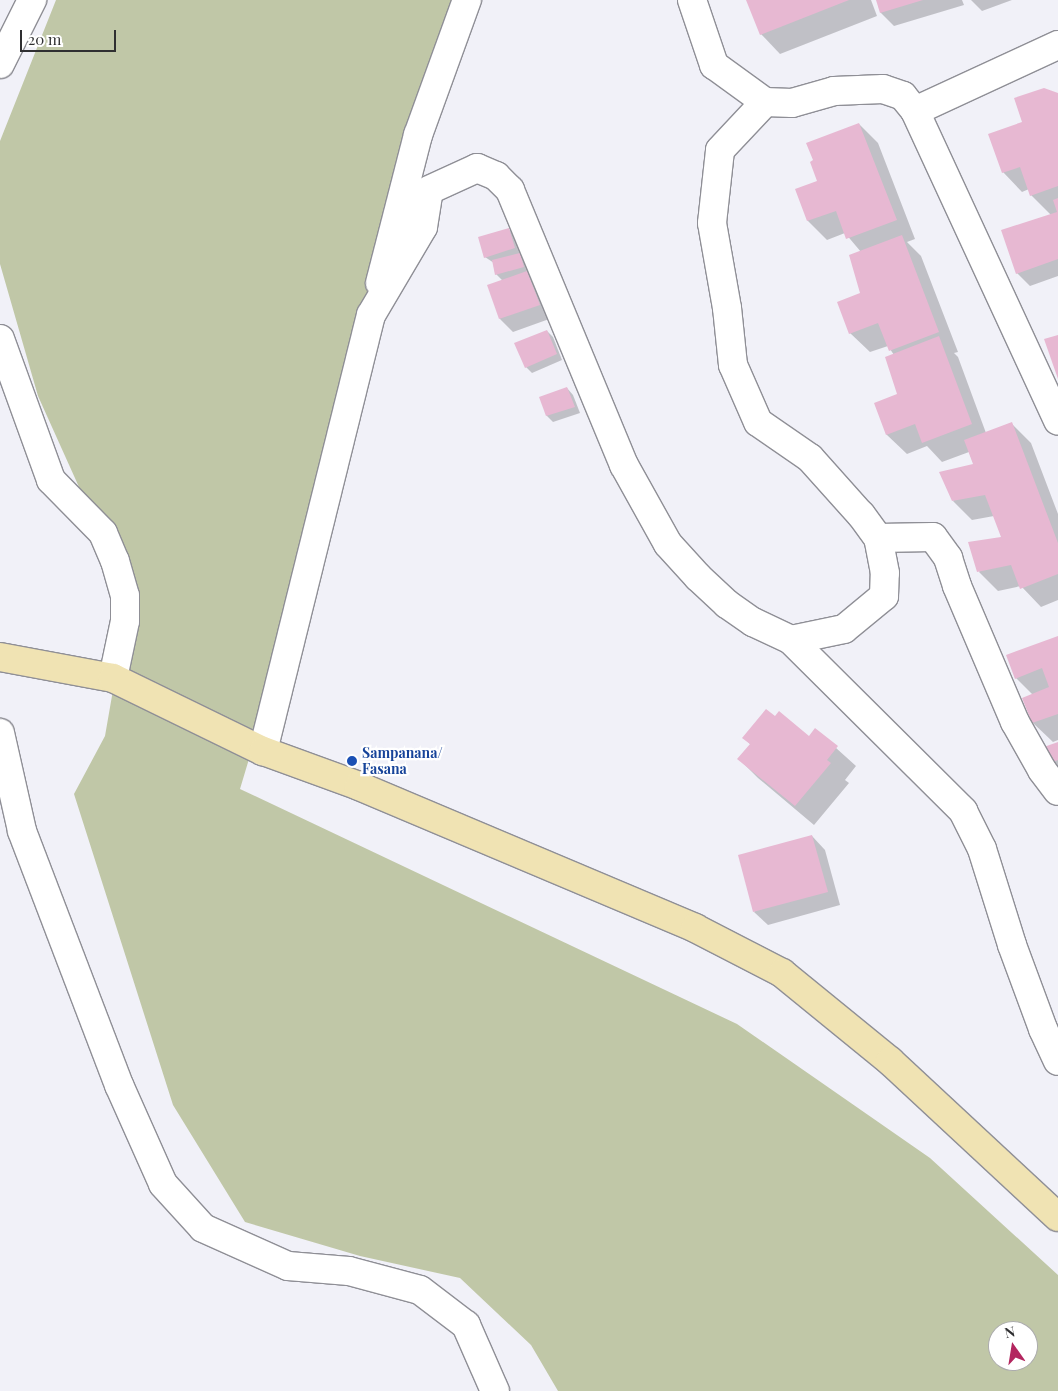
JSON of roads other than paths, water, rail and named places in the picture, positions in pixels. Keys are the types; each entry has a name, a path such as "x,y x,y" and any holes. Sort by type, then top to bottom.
{"street":[{"path":"0,64 32,0"},
{"path":"263,751 371,315 418,135 467,0"},
{"path":"692,0 714,65 765,102 792,102 834,91 883,89 902,96 915,111 1058,421"},
{"path":"915,111 1058,45"},
{"path":"765,102 720,150 712,223 727,308 733,365 758,422 810,458 862,515 878,538 885,573 884,596 844,629 791,640"},
{"path":"371,315 422,227 429,190 477,168 496,176 510,190 520,210 624,465 668,544 727,604 753,622 791,640 963,811 982,849 1012,945 1043,1029 1058,1061"},
{"path":"0,339 51,480 103,533 115,562 125,596 125,622 113,678"},
{"path":"878,538 933,536 948,558 957,586 1015,722 1042,770 1058,791"},
{"path":"0,657 113,678 263,751 360,786 695,928 782,973 890,1062 1058,1217"},
{"path":"0,732 22,831 119,1085 163,1184 203,1228 288,1266 349,1271 420,1290 466,1325 495,1391"}],"place":[{"name":"Sampanana/ Fasana","path":"352,761"}]}
